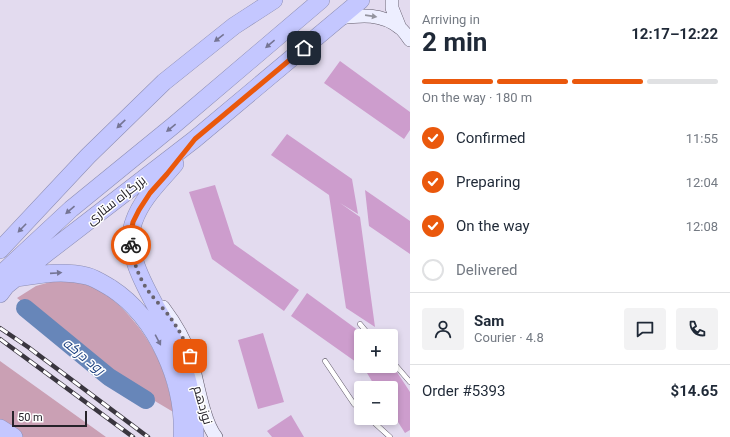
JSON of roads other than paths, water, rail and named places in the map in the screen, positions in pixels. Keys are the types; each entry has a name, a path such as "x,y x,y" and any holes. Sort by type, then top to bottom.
{"highway":[{"path":"0,250 88,156 164,82 234,26 274,0"},
{"name":"بزرگراه ستاری","path":"0,275 70,209 174,126 321,0"},
{"name":"بزرگراه ستاری","path":"0,294 6,286 47,253 195,139 361,0"},
{"path":"195,139 150,193 133,222 130,239 132,256 138,273 168,327 177,349 188,384 193,407 195,437"},
{"path":"17,278 64,272 88,276 110,287 132,305 141,314 165,353 174,376 180,408 182,432"},
{"path":"0,428 14,437"}],"street":[{"path":"392,0 392,8 400,28 410,40"},
{"path":"340,18 360,15 376,17 386,20 400,28"},
{"name":"نوزدهم","path":"147,289 174,322 182,335 190,356 208,426 216,437"}],"lane":[{"path":"360,324 364,329"},
{"path":"325,361 354,404"},
{"path":"398,368 410,382"},
{"path":"377,425 390,437"}],"waterway":[{"name":"رود درکه","path":"25,308 109,377 146,400"}],"railway":[{"path":"0,328 28,347 148,437"},
{"path":"0,339 133,437"}]}
